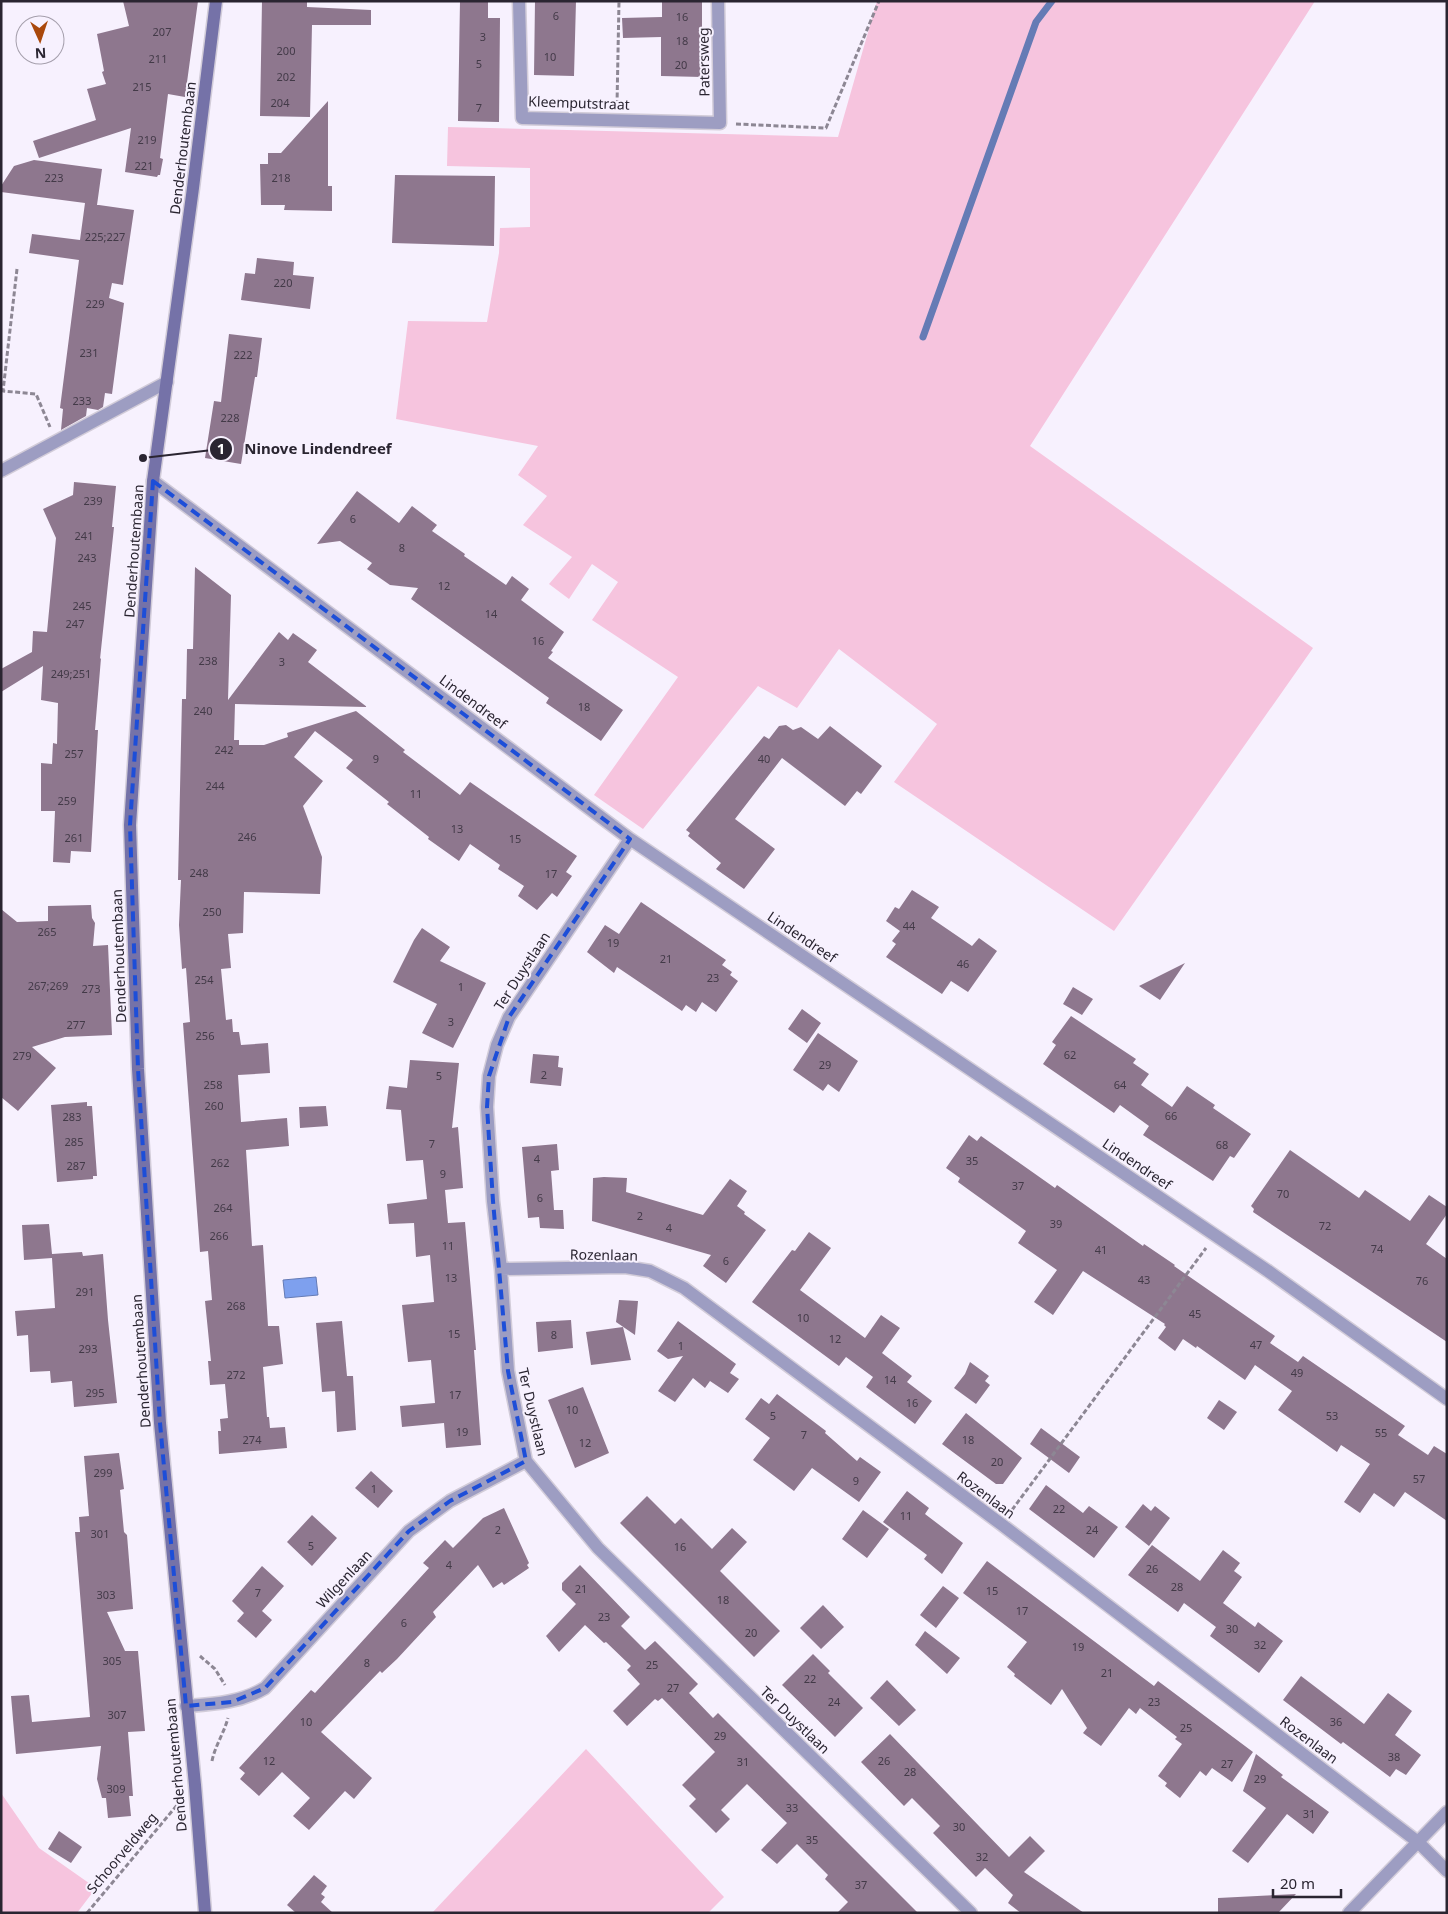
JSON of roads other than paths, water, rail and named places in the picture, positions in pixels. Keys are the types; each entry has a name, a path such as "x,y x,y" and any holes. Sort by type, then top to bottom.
{"street":[{"name":"Denderhoutembaan","path":"205,1913 195,1785 160,1424 138,1069 130,825 153,481 193,188 216,1"},
{"name":"Kleemputstraat","path":"519,1 522,118 720,123"},
{"name":"Patersweg","path":"718,1 720,123"},
{"path":"1,471 166,382"},
{"name":"Lindendreef","path":"153,481 630,839 1268,1271 1447,1399"},
{"name":"Ter Duystlaan","path":"630,839 509,1017 497,1045 490,1076 487,1107 493,1202 501,1270 508,1371 526,1461 598,1548 971,1913"},
{"name":"Rozenlaan","path":"501,1270 625,1268 650,1271 684,1288 1001,1524 1418,1842 1447,1871"},
{"name":"Wilgenlaan","path":"186,1706 232,1702 253,1695 264,1688 409,1531 450,1501 526,1461"},
{"path":"1349,1913 1447,1812"}],"water":[{"path":"316,1277 318,1295 285,1298 283,1280"}],"waterway":[{"path":"923,337 1036,22 1052,1"}],"place":[{"name":"Ninove Lindendreef","path":"143,458"}]}
